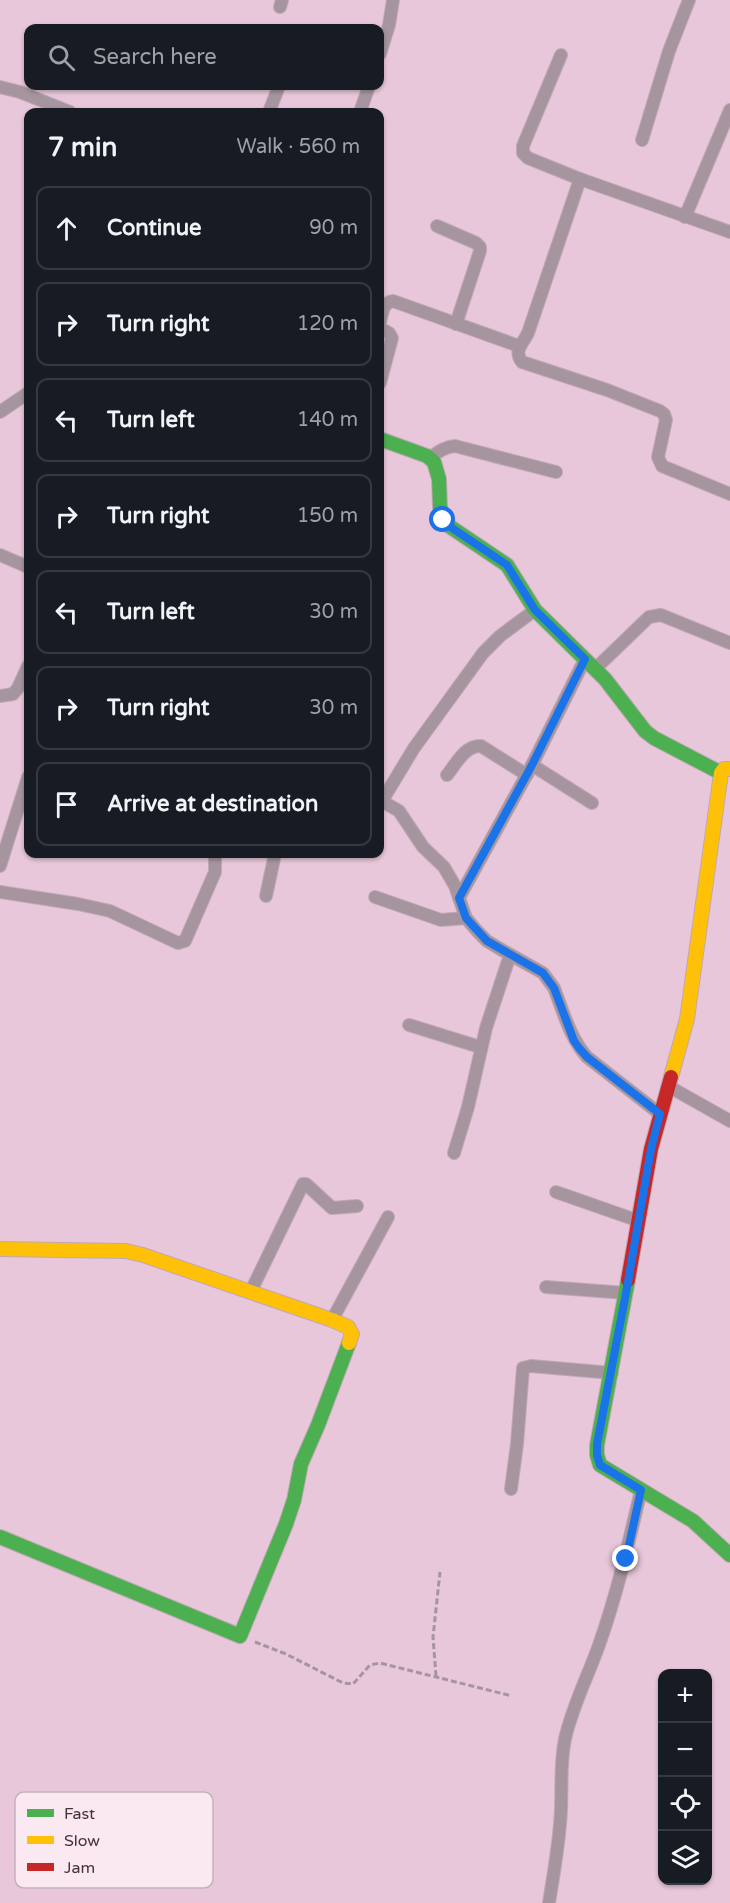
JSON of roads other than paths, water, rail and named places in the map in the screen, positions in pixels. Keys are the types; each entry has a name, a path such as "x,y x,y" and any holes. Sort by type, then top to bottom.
{"street":[{"path":"384,41 393,0"},
{"path":"642,140 669,51 690,0"},
{"path":"561,55 523,146 523,153 528,158 580,179 730,232"},
{"path":"0,87 20,92 60,108"},
{"path":"271,108 277,90"},
{"path":"361,108 368,90"},
{"path":"685,217 730,110"},
{"path":"580,179 528,333 519,346 518,354 522,362 607,390 660,411 666,420 658,457 662,466 730,494"},
{"path":"437,226 480,246 456,324"},
{"path":"384,310 389,301 393,301 519,346"},
{"path":"384,330 392,338 384,368"},
{"path":"0,412 24,396"},
{"path":"384,441 430,458 437,465 442,515 446,524 507,565 535,610 590,664 649,735 726,771 687,1019 651,1149 612,1373 597,1444 597,1455 600,1465 693,1521 730,1555"},
{"path":"430,458 438,451 455,446 556,472"},
{"path":"0,555 24,565"},
{"path":"384,796 414,747 483,653 500,636 535,610"},
{"path":"459,898 590,664 649,617 655,615 661,615 730,643"},
{"path":"0,696 13,694 24,675"},
{"path":"447,776 468,749 474,745 481,746 592,803"},
{"path":"0,866 24,790"},
{"path":"384,803 399,811 423,847 444,867 455,885 466,918 487,941 543,973 550,980 574,1041 587,1057 660,1114"},
{"path":"0,891 110,911 182,943 185,941 215,872 215,858"},
{"path":"266,896 274,858"},
{"path":"375,897 441,921 466,918"},
{"path":"454,1153 468,1107 480,1047 510,954"},
{"path":"409,1025 480,1047"},
{"path":"668,1086 730,1121"},
{"path":"251,1291 303,1184 306,1184 332,1208 357,1206"},
{"path":"556,1192 639,1221"},
{"path":"332,1320 388,1217"},
{"path":"0,1250 126,1251 251,1291 332,1320 351,1330 351,1338 301,1464 294,1500 286,1524 240,1636 0,1537"},
{"path":"546,1287 626,1293"},
{"path":"511,1489 523,1368 531,1366 612,1373"},
{"path":"549,1903 559,1841 562,1759 565,1739 571,1716 599,1645 626,1559 641,1490"}]}
